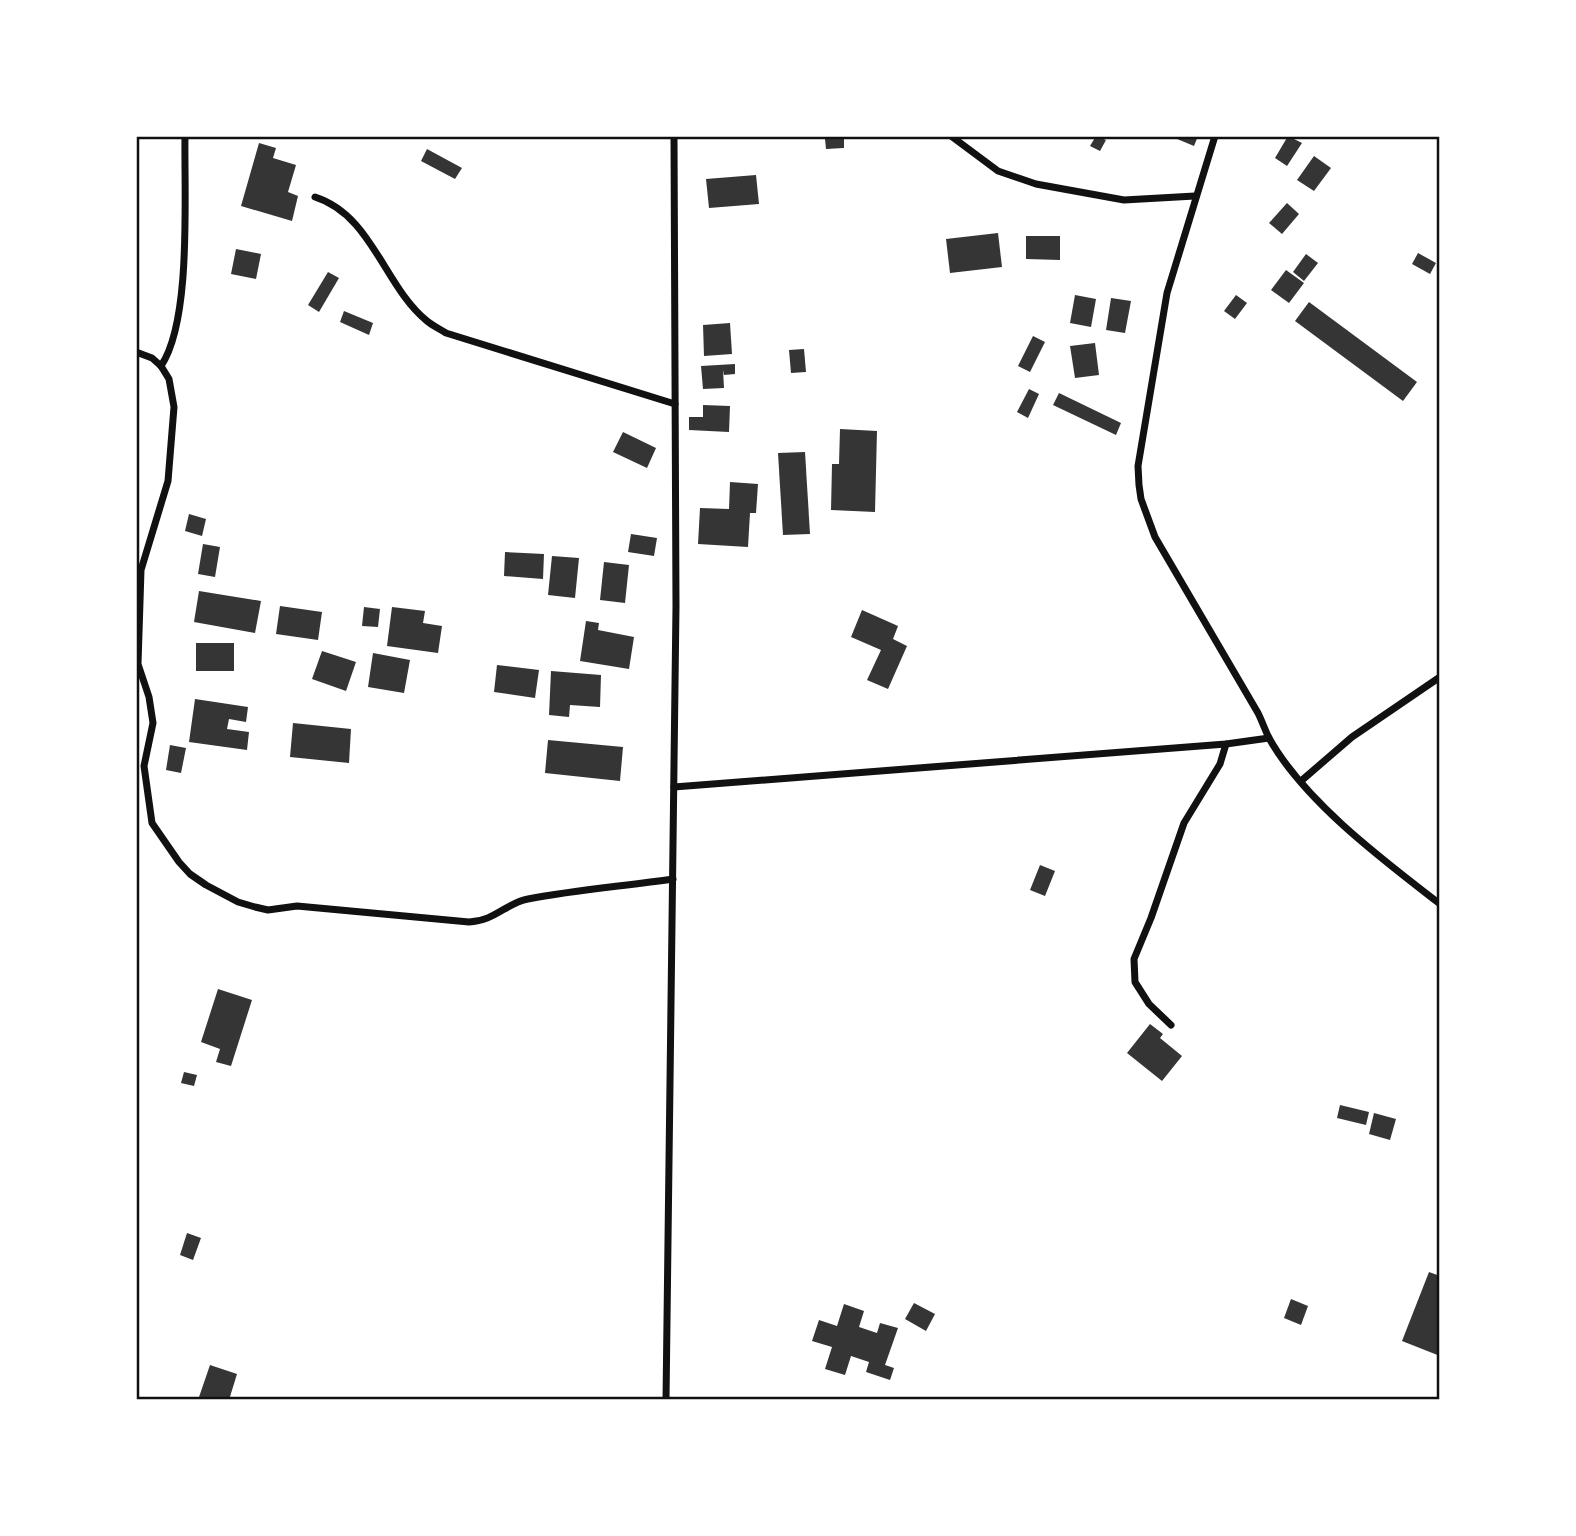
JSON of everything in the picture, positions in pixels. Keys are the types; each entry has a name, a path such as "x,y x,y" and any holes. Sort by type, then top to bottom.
{"street":[{"path":"161,366 172,347 182,291 185,136"},
{"path":"666,1399 676,606 674,136"},
{"path":"951,136 998,171 1036,184 1124,200 1195,196"},
{"path":"1215,136 1167,293 1138,466 1141,499 1155,537 1258,713 1269,738 1301,781 1328,810 1440,904"},
{"path":"315,197 331,202 352,220 405,296 427,321 446,333 675,404"},
{"path":"136,352 152,358 161,366 169,379 174,407 168,481 141,570 138,664 149,697 153,723 145,766 152,823 179,862 191,874 238,902 268,909 297,906 469,922 492,918 525,900 673,879"},
{"path":"1301,781 1352,737 1440,677"},
{"path":"674,787 1226,744 1269,738"},
{"path":"1171,1025 1149,1004 1135,982 1134,959 1184,824 1220,764 1226,744"}],"building":[{"path":"1096,136 1106,140 1100,151 1090,146"},
{"path":"1170,136 1198,136 1194,146"},
{"path":"1288,136 1302,143 1287,166 1275,158"},
{"path":"844,137 844,148 826,149 825,139"},
{"path":"259,143 276,148 273,158 296,165 288,192 298,196 292,221 241,206"},
{"path":"427,149 462,168 455,179 421,161"},
{"path":"1314,156 1331,168 1314,191 1297,180"},
{"path":"756,175 759,204 709,208 706,179"},
{"path":"1287,203 1299,214 1282,234 1269,223"},
{"path":"998,233 1002,267 950,273 946,239"},
{"path":"1026,236 1060,236 1060,260 1026,259"},
{"path":"236,249 261,254 256,279 231,274"},
{"path":"1418,253 1436,263 1430,274 1412,264"},
{"path":"1306,254 1318,263 1304,281 1293,272"},
{"path":"1286,270 1304,283 1289,303 1271,290"},
{"path":"328,272 339,278 319,312 308,305"},
{"path":"1075,295 1096,299 1091,327 1070,323"},
{"path":"1236,295 1247,303 1235,319 1224,311"},
{"path":"1111,298 1131,301 1125,333 1106,330"},
{"path":"1309,302 1417,382 1403,401 1295,321"},
{"path":"344,311 373,323 369,335 340,322"},
{"path":"730,323 732,354 704,356 703,325"},
{"path":"1033,336 1045,342 1030,372 1018,366"},
{"path":"1095,343 1099,375 1075,378 1070,346"},
{"path":"804,349 806,372 791,373 789,350"},
{"path":"735,364 735,374 724,375 723,370 724,388 703,389 701,366"},
{"path":"1029,389 1039,394 1028,418 1017,412"},
{"path":"1059,393 1121,423 1116,435 1053,405"},
{"path":"703,405 730,406 729,432 689,430 689,417 703,417"},
{"path":"840,429 877,431 875,512 831,510 832,464 839,464"},
{"path":"623,432 656,448 647,468 613,452"},
{"path":"805,452 810,534 783,535 778,453"},
{"path":"730,482 758,484 756,513 750,513 748,547 698,544 700,508 729,509"},
{"path":"189,514 206,519 202,536 185,531"},
{"path":"631,534 657,538 654,556 628,552"},
{"path":"203,544 220,547 215,577 198,574"},
{"path":"505,552 544,554 543,579 504,576"},
{"path":"552,556 579,558 575,598 548,595"},
{"path":"604,562 629,565 625,603 600,600"},
{"path":"199,591 261,601 255,633 194,622"},
{"path":"280,606 322,612 318,640 276,634"},
{"path":"364,607 380,609 378,627 362,626"},
{"path":"392,607 425,611 423,623 442,626 438,653 387,646"},
{"path":"862,610 898,626 893,639 907,646 888,689 867,680 881,650 851,637"},
{"path":"586,621 599,623 598,630 634,637 629,669 580,661"},
{"path":"196,643 234,643 234,671 196,671"},
{"path":"322,651 356,662 346,691 312,679"},
{"path":"373,653 410,660 404,693 368,687"},
{"path":"497,665 539,670 535,698 494,692"},
{"path":"551,671 601,675 600,707 570,705 569,717 549,715"},
{"path":"195,699 248,707 246,722 229,719 227,729 249,732 247,750 189,742"},
{"path":"293,723 351,729 349,763 290,757"},
{"path":"548,740 623,747 620,781 545,773"},
{"path":"170,745 186,748 181,773 166,770"},
{"path":"1040,865 1055,871 1045,896 1030,890"},
{"path":"218,989 252,1000 231,1066 216,1062 220,1049 201,1042"},
{"path":"1150,1024 1163,1034 1160,1038 1182,1056 1162,1081 1127,1053"},
{"path":"184,1072 197,1075 194,1086 181,1083"},
{"path":"1340,1105 1369,1112 1366,1125 1337,1118"},
{"path":"1374,1113 1396,1119 1390,1140 1369,1134"},
{"path":"187,1233 201,1238 193,1260 180,1255"},
{"path":"1429,1272 1440,1276 1440,1356 1402,1341"},
{"path":"1291,1299 1308,1306 1301,1325 1284,1318"},
{"path":"914,1303 935,1314 926,1331 905,1319"},
{"path":"844,1304 864,1311 859,1327 877,1333 880,1323 898,1328 885,1365 894,1368 890,1380 866,1372 869,1362 851,1356 845,1375 825,1369 832,1347 812,1341 819,1320 837,1326"},
{"path":"210,1365 237,1374 229,1400 198,1400"}]}
